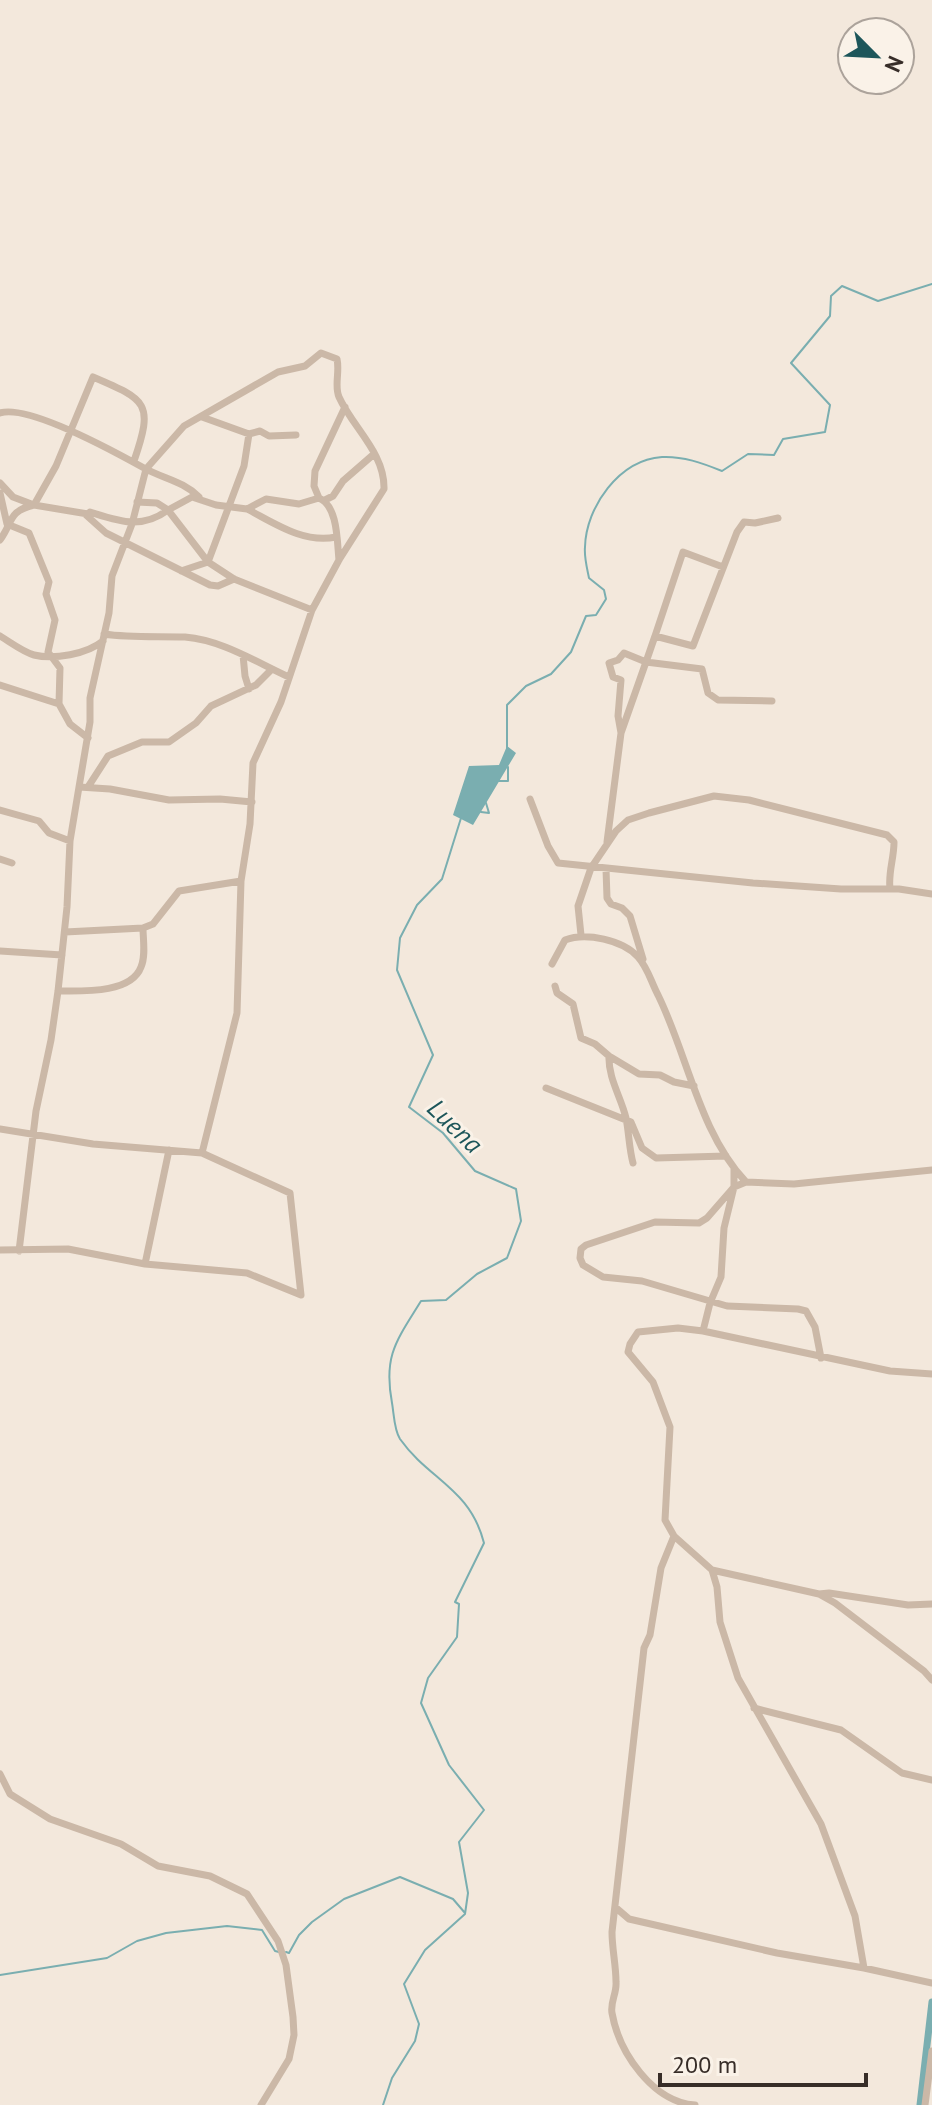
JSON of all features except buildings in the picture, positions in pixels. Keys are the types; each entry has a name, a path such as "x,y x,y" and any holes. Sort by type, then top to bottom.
{"street":[{"path":"19,1251 33,1135 58,991 70,841 84,787 90,698 104,638 112,576 132,524 146,469 178,430 278,372 302,367 321,353 337,359 338,395 374,454 384,480 384,489 312,610 275,716 253,763 252,802 241,881 237,1013 202,1153"},
{"path":"0,540 13,514 34,505 56,466 93,377 135,397 145,414 144,431 134,461"},
{"path":"339,560 331,511 314,486 315,471 345,407"},
{"path":"0,413 24,414 69,431 183,484 199,497 247,509 295,533 320,538 336,537"},
{"path":"202,417 249,434 260,431 269,436 296,435"},
{"path":"208,562 244,466 249,434"},
{"path":"247,509 272,498 299,504 333,496 343,481 374,454"},
{"path":"0,483 10,496 34,505 90,512 132,524 159,517 187,498 199,497"},
{"path":"0,493 7,524"},
{"path":"137,502 157,503 168,510 208,562 234,579 312,610"},
{"path":"84,513 102,531 215,587 234,579"},
{"path":"655,636 693,646 737,532 744,522 778,518"},
{"path":"7,524 29,533 49,582 46,594 55,620 48,647 49,655 60,668 59,704 75,730 88,738"},
{"path":"607,847 621,733 683,552 723,567"},
{"path":"181,571 208,562"},
{"path":"0,636 34,655 86,652 104,638 187,637 219,645 289,677"},
{"path":"621,733 618,716 621,680 613,677 609,663 618,660 624,653 646,662 702,669 708,693 718,700 772,701"},
{"path":"243,655 249,689"},
{"path":"84,787 108,756 142,742 166,743 192,726 211,706 249,689 272,669"},
{"path":"0,685 59,704"},
{"path":"84,787 169,800 252,802"},
{"path":"581,935 578,906 591,868 616,831 628,820 714,796 749,800 887,835 894,842 888,872 890,889"},
{"path":"530,799 558,863 753,883 890,889 932,894"},
{"path":"0,810 39,821 49,833 70,841"},
{"path":"0,859 12,863"},
{"path":"606,869 607,898 630,916 645,965 694,1086 726,1156 746,1182"},
{"path":"65,932 143,928 153,924 179,891 241,881"},
{"path":"58,991 104,991 136,975 143,963 143,928"},
{"path":"552,964 565,940 581,935 627,947 645,965"},
{"path":"0,951 62,955"},
{"path":"555,986 557,993 573,1004 581,1038 639,1074 660,1075 694,1086"},
{"path":"609,1056 608,1068 626,1120 633,1163"},
{"path":"546,1088 631,1122 642,1148 656,1158 726,1156"},
{"path":"0,1129 93,1144 202,1153 290,1193 301,1295 247,1273 145,1264 68,1249 0,1250"},
{"path":"145,1264 169,1150"},
{"path":"703,1331 721,1277 724,1228 734,1187 734,1169"},
{"path":"821,1358 815,1327 806,1311 727,1306 642,1281 603,1277 583,1265 581,1249 631,1228 655,1222 699,1223 734,1187 746,1182 794,1184 932,1170"},
{"path":"932,1374 890,1371 678,1328 644,1329 638,1332 628,1352 653,1382 670,1427 665,1520 674,1536 712,1570 819,1594 908,1605 932,1604"},
{"path":"674,1536 661,1568 650,1635 644,1648 615,1907 612,1952 617,1983 612,2008 624,2049 636,2068 658,2091 678,2103 695,2105"},
{"path":"712,1570 720,1622 738,1678 810,1803 833,1852 855,1916 864,1968"},
{"path":"819,1594 852,1615 932,1680"},
{"path":"754,1708 841,1730 902,1773 932,1780"},
{"path":"0,1774 10,1794 50,1819 121,1844 158,1866 210,1876 247,1894 278,1941 286,1965 294,2026 289,2059 261,2105"},
{"path":"615,1907 629,1919 777,1953 932,1983"},
{"path":"925,2105 932,2051"}],"water":[{"path":"507,746 516,753 473,825 453,815 469,766 499,765"}],"waterway":[{"name":"Luena","path":"507,748 507,705 526,686 551,674 571,652 586,616 596,615 606,599 604,590 589,578 585,551 591,516 608,488 619,476 646,460 677,458 722,471 748,454 774,455 783,439 825,432 830,405 791,363 830,316 831,296 842,286 878,301 932,284"},
{"name":"Luena","path":"497,781 508,781 508,767"},
{"name":"Luena","path":"481,812 489,813 486,803"},
{"name":"Luena","path":"383,2105 392,2078 415,2041 419,2024 404,1984 425,1950 465,1914 468,1893 459,1842 484,1810 449,1765 421,1703 428,1678 457,1637 459,1604 455,1602 484,1543 469,1509 400,1439 394,1422 389,1372 394,1349 421,1301 446,1300 477,1274 507,1258 521,1221 516,1189 475,1171 443,1133 409,1107 433,1055 397,970 400,938 417,905 442,879 461,818"},
{"path":"286,1952 289,1953 299,1935 312,1922 344,1899 400,1877 453,1899 465,1913"},
{"path":"0,1975 107,1958 137,1941 166,1933 227,1926 262,1930 275,1951 279,1952"},
{"path":"920,2105 932,2002"}]}
